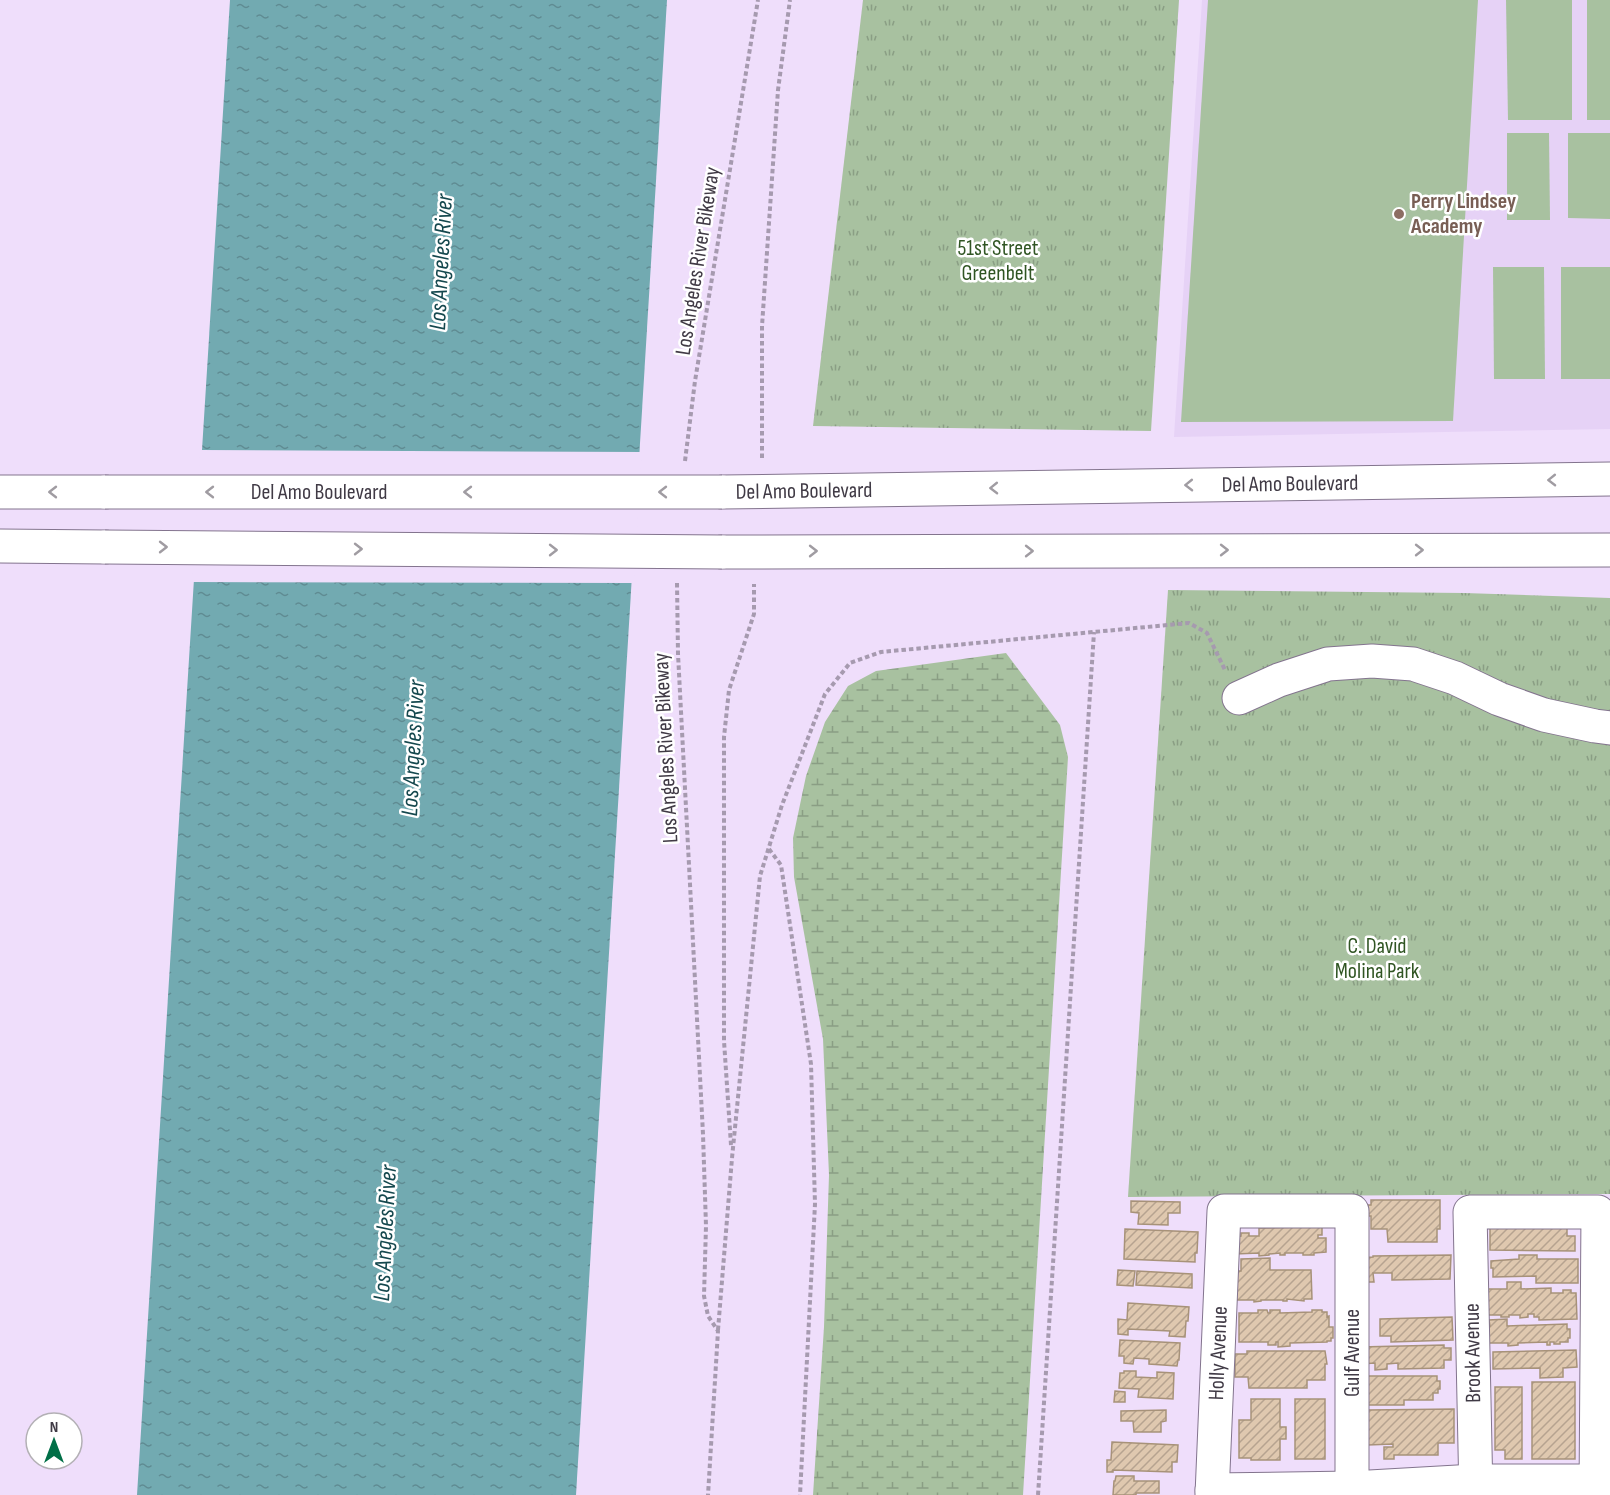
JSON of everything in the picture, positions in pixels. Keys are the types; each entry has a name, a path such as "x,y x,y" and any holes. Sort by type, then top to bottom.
{"main road":[{"name":"Del Amo Boulevard","path":"0,492 760,492 1610,479"},
{"path":"0,546 722,552 1610,550"},
{"path":"1239,698 1279,680 1328,664 1371,661 1413,664 1455,678 1499,699 1544,715 1610,728"},
{"name":"Gulf Avenue","path":"1224,1211 1352,1211 1352,1492"},
{"name":"Holly Avenue","path":"1212,1493 1224,1211"},
{"name":"Brook Avenue","path":"1476,1488 1470,1212 1598,1212 1601,1486"},
{"path":"1212,1493 1601,1486"}],"path":[{"name":"Los Angeles River Bikeway","path":"685,463 695,381 758,0"},
{"path":"760,492 762,326 778,90 790,0"},
{"path":"732,1158 724,1041 724,737 729,690 754,614 755,552"},
{"name":"Los Angeles River Bikeway","path":"678,577 678,654 704,1146 706,1226 704,1296 708,1316 718,1331 708,1495"},
{"path":"718,1331 732,1158 760,876 782,805 825,694 850,663 881,652 1189,623 1207,633 1239,698"},
{"path":"1038,1495 1094,632"},
{"path":"769,848 781,865 811,1064 815,1204 800,1495"}],"shaded area":[{"name":"Perry Lindsey Academy","path":"1202,0 1610,0 1610,429 1174,437"}],"green space":[{"name":"51st Street Greenbelt","path":"863,0 1179,0 1151,431 813,426"},
{"name":"Perry Lindsey Academy","path":"1208,0 1478,0 1453,421 1181,422"},
{"path":"1506,0 1572,0 1572,120 1508,120"},
{"path":"1587,0 1610,0 1610,120 1587,120"},
{"path":"1507,133 1549,133 1550,220 1507,220"},
{"path":"1568,133 1610,133 1610,219 1568,218"},
{"path":"1493,267 1544,267 1545,379 1494,379"},
{"path":"1561,267 1610,267 1610,379 1561,379"},
{"name":"C. David Molina Park","path":"1168,590 1464,593 1610,598 1610,1194 1128,1197"},
{"path":"1006,653 1060,725 1068,757 1023,1495 813,1495 824,1327 829,1175 823,1039 794,877 793,838 806,776 825,722 848,686 876,671"}],"water":[{"name":"Los Angeles River","path":"230,0 667,0 576,1495 137,1495"}],"pier":[{"path":"200,450 642,452 634,583 192,582"}],"building":[{"path":"1371,1200 1440,1200 1440,1229 1437,1229 1437,1242 1388,1242 1387,1229 1371,1229 1371,1216 1363,1216 1363,1205 1371,1205"},
{"path":"1131,1201 1180,1202 1180,1213 1168,1213 1168,1225 1138,1224 1139,1213 1131,1212"},
{"path":"1322,1220 1322,1235 1318,1235 1318,1238 1326,1238 1326,1252 1314,1253 1314,1255 1303,1255 1303,1253 1259,1256 1259,1253 1235,1254 1234,1237 1241,1236 1241,1233 1259,1236 1259,1228 1299,1227"},
{"path":"1490,1221 1567,1221 1567,1236 1575,1236 1575,1251 1490,1250"},
{"path":"1125,1229 1198,1232 1195,1262 1124,1259"},
{"path":"1451,1255 1450,1279 1392,1280 1392,1273 1373,1273 1374,1282 1358,1282 1360,1258"},
{"path":"1519,1255 1537,1255 1537,1259 1578,1259 1578,1283 1536,1283 1536,1276 1493,1277 1491,1261 1519,1259"},
{"path":"1270,1258 1270,1270 1311,1270 1312,1299 1254,1302 1254,1300 1232,1300 1232,1271 1241,1271 1241,1259"},
{"path":"1118,1270 1135,1271 1133,1286 1117,1285"},
{"path":"1137,1271 1192,1274 1192,1288 1136,1285"},
{"path":"1507,1282 1521,1282 1521,1289 1551,1288 1551,1293 1571,1290 1571,1293 1576,1293 1577,1319 1539,1320 1539,1317 1534,1317 1534,1314 1520,1318 1520,1315 1501,1317 1501,1315 1484,1315 1483,1289 1507,1289"},
{"path":"1128,1303 1189,1307 1185,1337 1169,1336 1170,1331 1128,1329 1128,1335 1118,1334 1118,1319 1127,1320"},
{"path":"1258,1310 1267,1310 1270,1313 1270,1310 1280,1310 1280,1313 1322,1310 1322,1312 1327,1312 1327,1317 1329,1316 1329,1327 1333,1327 1333,1338 1327,1342 1290,1343 1290,1346 1278,1347 1278,1342 1276,1345 1268,1345 1268,1342 1239,1342 1239,1313 1258,1313"},
{"path":"1452,1317 1453,1340 1391,1342 1391,1336 1380,1336 1380,1319"},
{"path":"1507,1319 1507,1326 1567,1324 1567,1329 1570,1329 1570,1338 1568,1342 1554,1344 1550,1342 1550,1345 1547,1345 1547,1342 1518,1343 1518,1345 1508,1346 1508,1343 1484,1343 1483,1326 1490,1326 1489,1320"},
{"path":"1120,1340 1180,1343 1177,1366 1149,1364 1149,1359 1134,1358 1133,1364 1124,1363 1124,1356 1119,1356"},
{"path":"1444,1345 1444,1348 1451,1348 1451,1360 1444,1360 1444,1368 1398,1369 1398,1363 1387,1364 1387,1369 1375,1370 1375,1363 1360,1364 1360,1347"},
{"path":"1576,1350 1577,1367 1563,1368 1563,1377 1540,1378 1540,1368 1493,1369 1493,1352"},
{"path":"1247,1351 1325,1351 1327,1364 1325,1364 1325,1380 1307,1380 1307,1388 1249,1388 1248,1377 1235,1377 1235,1354 1247,1354"},
{"path":"1136,1371 1136,1377 1157,1378 1157,1372 1174,1373 1173,1399 1138,1397 1139,1389 1119,1388 1120,1373"},
{"path":"1366,1376 1437,1376 1440,1389 1438,1393 1433,1393 1433,1400 1404,1400 1404,1405 1366,1405"},
{"path":"1532,1382 1575,1382 1575,1459 1532,1459"},
{"path":"1495,1387 1522,1387 1522,1459 1505,1459 1505,1450 1495,1450"},
{"path":"1115,1391 1125,1392 1125,1402 1114,1402"},
{"path":"1251,1399 1280,1399 1280,1427 1286,1427 1286,1439 1280,1439 1280,1460 1239,1458 1239,1420 1251,1420"},
{"path":"1295,1399 1325,1399 1325,1459 1295,1459"},
{"path":"1454,1409 1454,1443 1438,1443 1438,1455 1394,1455 1394,1459 1384,1459 1384,1447 1393,1447 1393,1444 1368,1445 1368,1410"},
{"path":"1166,1410 1166,1421 1161,1422 1161,1432 1134,1432 1133,1421 1121,1421 1121,1411"},
{"path":"1112,1442 1178,1445 1177,1462 1172,1462 1172,1472 1113,1470 1113,1472 1107,1472 1107,1460 1111,1460"},
{"path":"1116,1476 1134,1476 1134,1481 1159,1481 1159,1493 1113,1495"}],"place":[{"name":"Perry Lindsey Academy","path":"1399,214"}]}
